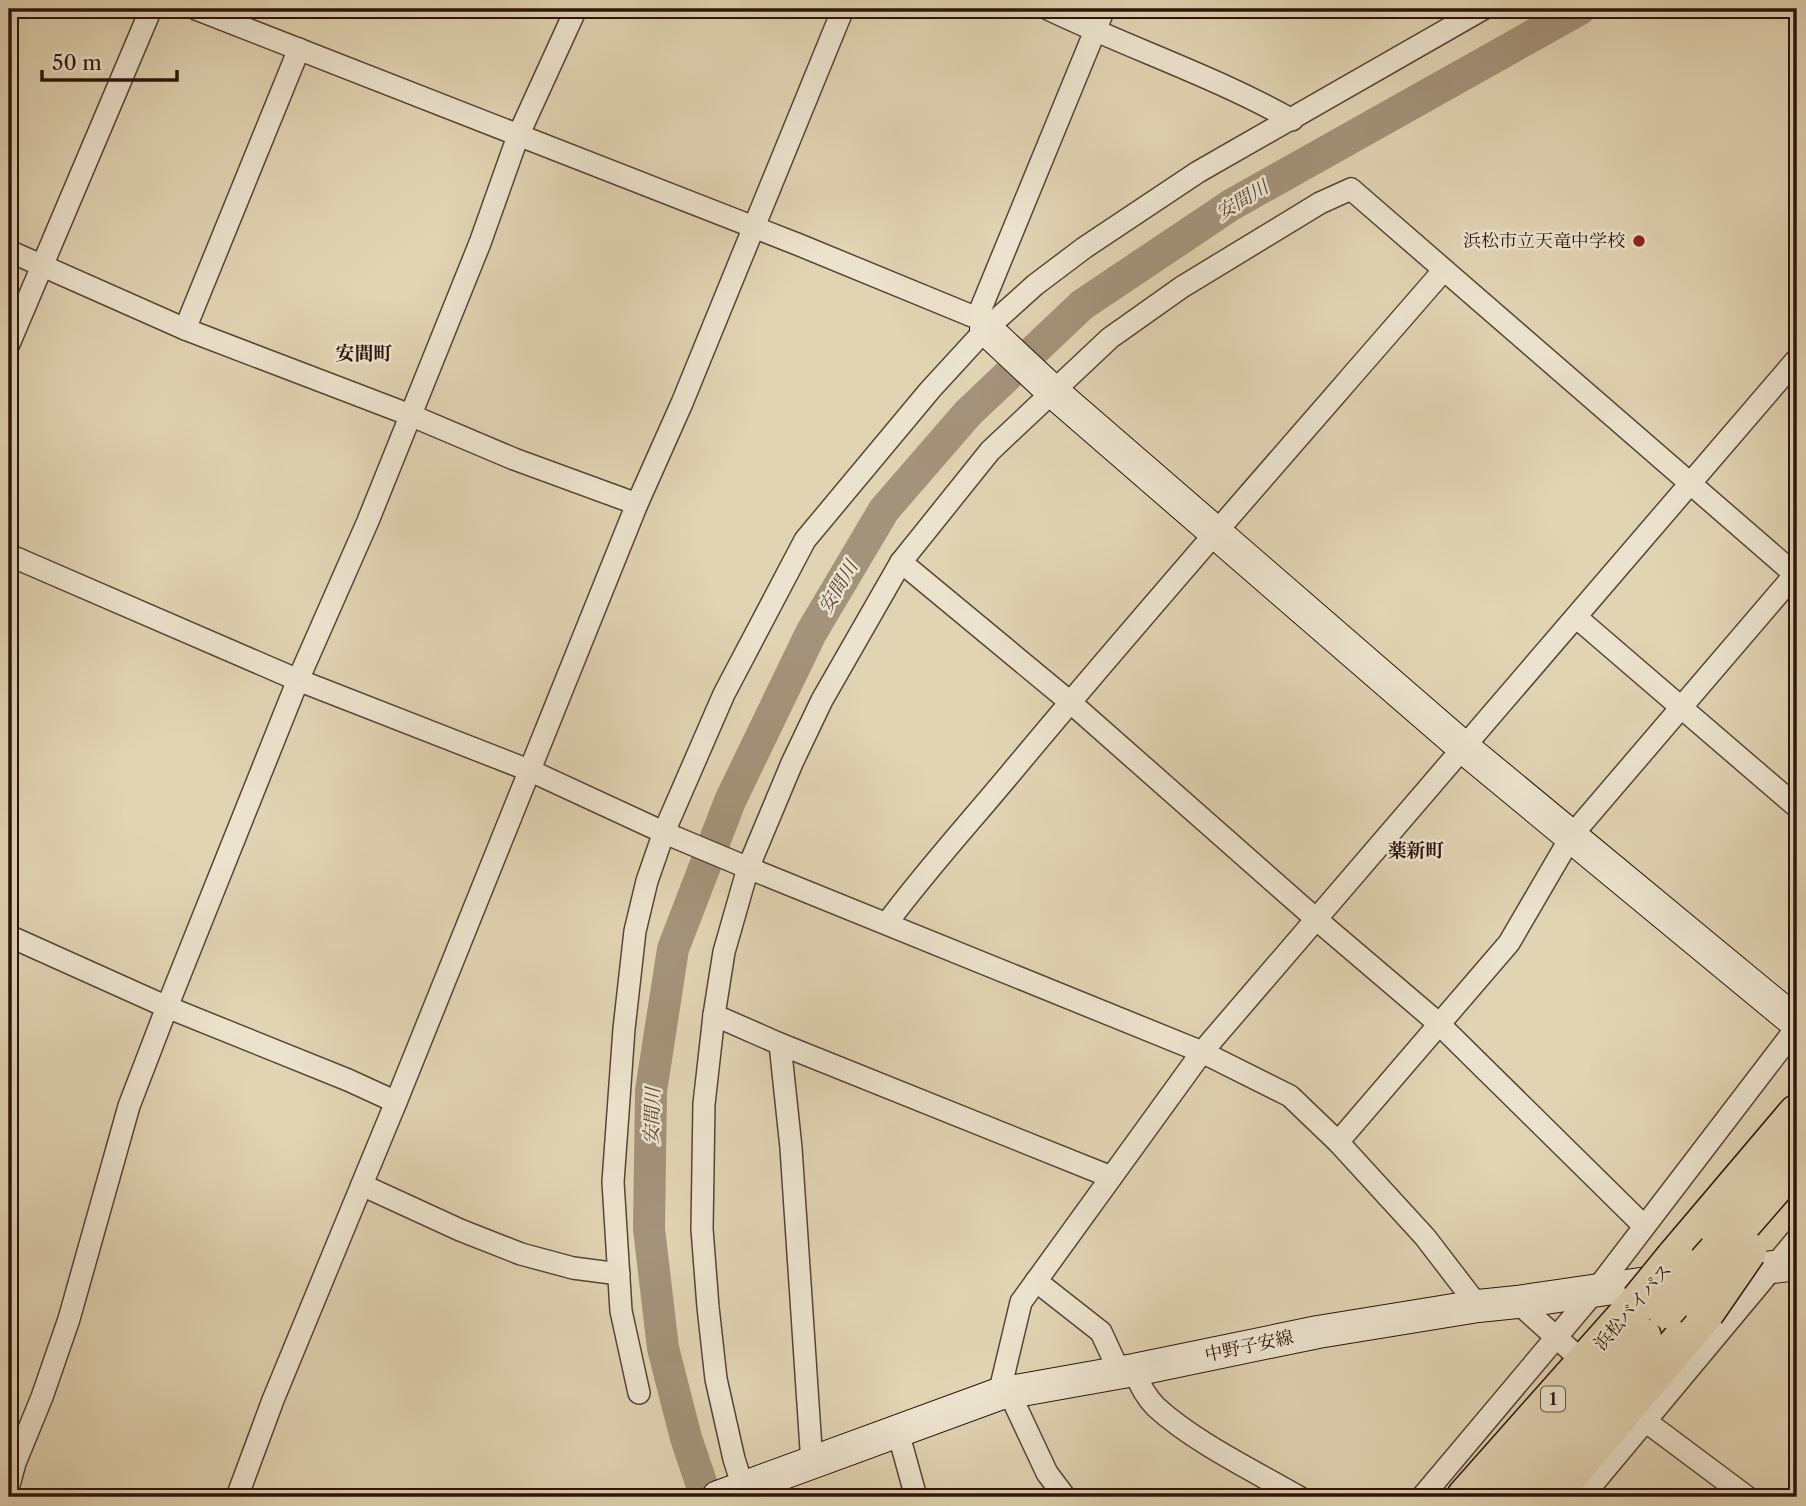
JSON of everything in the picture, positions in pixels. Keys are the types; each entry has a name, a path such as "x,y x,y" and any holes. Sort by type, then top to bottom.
{"highway":[{"name":"1","path":"1721,1203 1797,1091"},
{"name":"浜松バイパス","path":"1506,1497 1653,1305 1675,1258 1797,1114"},
{"name":"浜松バイパス","path":"1466,1497 1653,1305 1759,1258 1797,1160"},
{"name":"1","path":"1550,1497 1705,1312 1759,1258 1797,1189"}],"street":[{"path":"9,344 151,9"},
{"path":"196,9 754,227 984,325 1052,391 1463,747 1797,1025 1596,1290 1422,1497"},
{"path":"9,1485 69,1319 130,1106 167,1007 298,680 368,521 480,243 518,136 576,9"},
{"path":"237,1497 273,1400 531,771 637,504 682,403 843,9"},
{"path":"1048,9 1246,94 1292,120"},
{"path":"984,325 1104,9"},
{"path":"639,1393 621,1311 613,1182 624,1029 635,931 647,881 664,833 724,694 805,540 984,325 1035,285 1084,248 1198,172 1483,9"},
{"path":"185,329 299,49"},
{"path":"736,1494 734,1459 716,1379 702,1229 704,1104 724,952 747,868 772,806 822,700 901,562 990,451 1110,338 1182,287 1320,203 1351,189 1797,574 1572,835 1509,943 1338,1142"},
{"path":"9,251 185,329 410,415 514,459 637,504"},
{"path":"887,923 922,877 1070,702 1443,271"},
{"path":"1066,1497 1047,1474 1004,1393 1021,1302 1202,1052 1797,359"},
{"path":"9,555 298,680 531,771 747,868 1202,1052 1290,1096 1338,1142 1425,1237 1478,1306"},
{"path":"901,562 1070,702 1438,1023 1643,1225"},
{"path":"1576,617 1797,807"},
{"path":"9,936 167,1007 396,1102"},
{"path":"714,1015 1111,1177"},
{"path":"780,1044 792,1161 812,1464"},
{"path":"362,1185 460,1230 521,1254 573,1268 619,1274"},
{"path":"1582,1497 1759,1258 1797,1239"},
{"name":"中野子安線","path":"736,1494 1004,1393 1318,1332 1596,1290 1759,1258"},
{"path":"1036,1280 1101,1332 1126,1371 1155,1406 1183,1428 1299,1497"},
{"path":"1517,1302 1577,1356"},
{"path":"1640,1417 1747,1497"},
{"path":"898,1432 915,1497"}],"waterway":[{"name":"安間川","path":"706,1497 686,1438 663,1348 649,1229 651,1091 673,949 730,801 811,633 884,510 968,413 1082,305 1231,205 1580,9"}],"place":[{"name":"浜松市立天竜中学校","path":"1639,241"}],"district":[{"name":"安間町","path":"364,353"},
{"name":"薬新町","path":"1416,850"}]}
